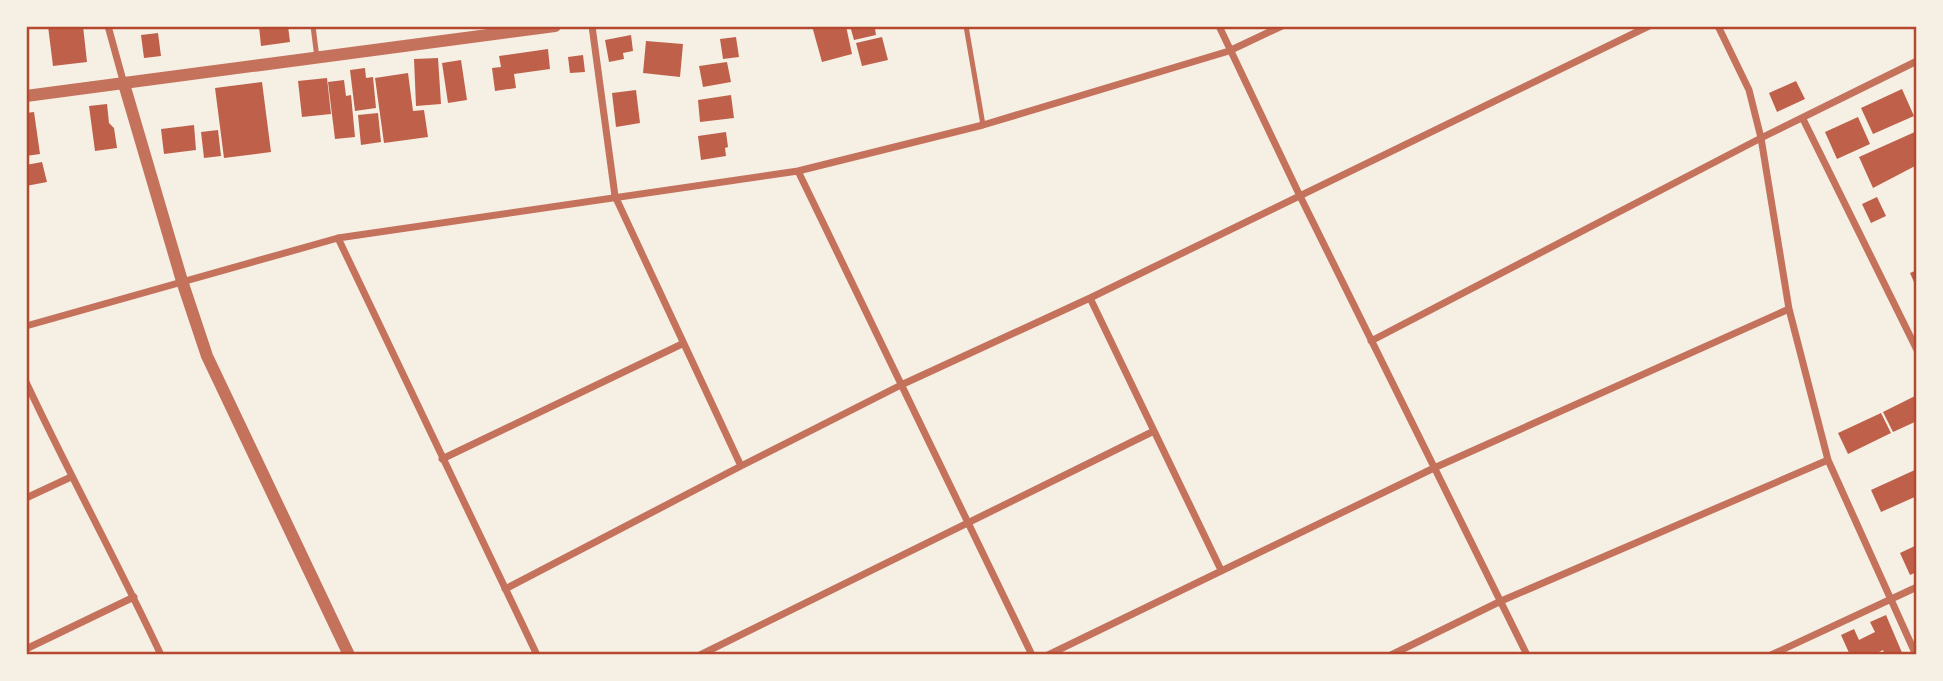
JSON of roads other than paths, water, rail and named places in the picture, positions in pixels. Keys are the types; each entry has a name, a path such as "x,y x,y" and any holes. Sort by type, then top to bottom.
{"street":[{"path":"108,26 182,281 216,377 349,655"},
{"path":"26,96 555,26"},
{"path":"592,26 615,196 741,466"},
{"path":"1219,26 1527,655"},
{"path":"26,326 338,238 798,170 983,125 1229,51 1282,26"},
{"path":"505,589 901,385 1090,298 1649,26"},
{"path":"1718,26 1749,90 1761,138 1789,309 1828,460 1916,655"},
{"path":"1371,341 1761,138 1917,61"},
{"path":"1803,119 1917,350"},
{"path":"798,170 1032,655"},
{"path":"338,238 537,655"},
{"path":"1090,298 1221,570"},
{"path":"1048,655 1434,468 1789,309"},
{"path":"442,459 682,344"},
{"path":"26,382 161,655"},
{"path":"700,655 1154,431"},
{"path":"1391,655 1501,601 1828,460"},
{"path":"26,498 71,477"},
{"path":"1771,655 1917,587"},
{"path":"26,649 134,597"}],"lane":[{"path":"313,26 317,58"},
{"path":"966,26 983,125"}]}
